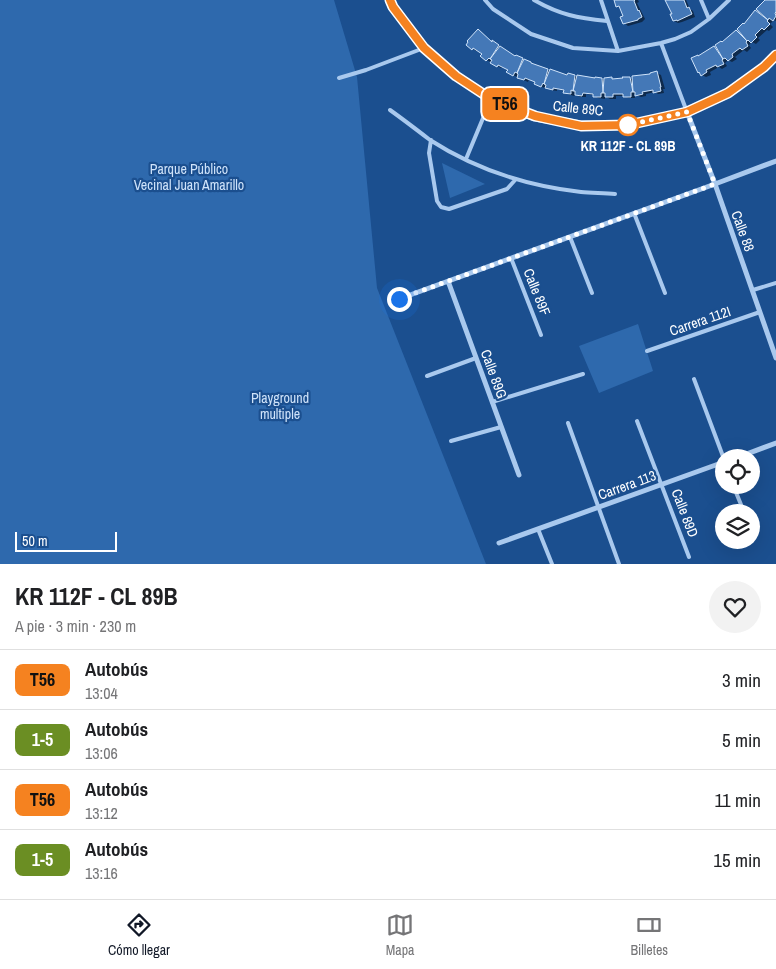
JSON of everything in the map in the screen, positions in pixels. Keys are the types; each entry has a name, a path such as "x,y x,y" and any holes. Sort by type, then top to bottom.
{"street":[{"name":"Calle 89C","path":"390,0 393,7 424,48 456,76 491,99 535,116 581,126 628,125 687,112 728,93 764,67 776,55"},
{"name":"Calle 88","path":"687,112 715,184 776,358"},
{"path":"399,299 776,161"},
{"name":"Calle 89G","path":"448,281 518,475"},
{"path":"760,449 776,443"},
{"name":"Carrera 113","path":"499,543 715,463"}],"lane":[{"path":"485,0 493,9 531,34 573,48 618,52 661,43 691,32 709,19 729,0"},
{"path":"534,0 550,9 577,18 607,21"},
{"path":"601,0 618,52"},
{"path":"701,0 709,19"},
{"path":"661,43 687,112"},
{"path":"339,78 424,48"},
{"path":"466,159 491,99"},
{"path":"390,110 431,140 490,170 516,179 557,188 615,194"},
{"path":"431,140 429,153 436,201 441,207 449,209 507,189 516,179"},
{"path":"634,213 665,293"},
{"path":"570,237 592,293"},
{"name":"Calle 89F","path":"511,258 541,335"},
{"path":"753,290 776,282"},
{"name":"Carrera 112I","path":"647,351 760,312"},
{"path":"427,376 476,358"},
{"path":"492,402 582,374"},
{"path":"694,379 720,449"},
{"name":"Calle 89D","path":"637,421 690,556"},
{"path":"568,423 619,564"},
{"path":"452,441 501,427"},
{"path":"538,529 552,564"}],"green space":[{"name":"Parque Público Vecinal Juan Amarillo","path":"0,0 334,0 357,77 377,288 486,564 0,564"},
{"path":"442,163 485,184 450,198"},
{"path":"638,324 653,371 599,393 579,346"}],"building":[{"path":"614,0 635,0 642,17 623,24 620,17 623,16 619,6 616,7"},
{"path":"665,0 684,0 692,14 673,21 670,14 672,14"},
{"path":"765,0 776,0 776,16 773,21 769,18 768,20 756,9"},
{"path":"755,10 768,20 770,24 764,30 762,28 755,35 757,37 751,43 737,29 744,24"},
{"path":"478,29 492,42 492,40 499,45 490,59 486,61 480,56 482,54 466,45 467,41"},
{"path":"736,30 747,41 748,46 742,50 740,48 732,54 733,57 728,61 725,58 723,59 715,45 722,42"},
{"path":"500,46 515,56 523,58 517,73 515,72 513,76 506,72 508,70 490,63 492,60 490,59"},
{"path":"714,46 723,59 724,64 717,67 716,65 706,70 707,72 701,76 691,58"},
{"path":"524,59 548,69 544,84 541,87 525,78 524,80 517,78 517,73"},
{"path":"550,69 567,75 568,73 575,75 571,94 563,93 564,90 545,88 546,85 544,84"},
{"path":"657,71 661,91 653,93 653,90 642,92 643,94 635,96 632,76 650,74"},
{"path":"577,75 602,78 603,93 601,93 601,97 593,97 593,94 583,93 582,96 575,95 575,91 573,91"},
{"path":"612,77 612,79 630,77 633,92 631,92 631,97 623,97 623,94 613,94 613,97 605,97 605,93 603,93 604,78"}],"bus line":[{"name":"T56","path":"390,0 393,7 424,48 456,76 491,99 535,116 581,126 628,125 687,112 728,93 764,67 776,55"}],"place":[{"name":"KR 112F - CL 89B","path":"628,125"}],"route":[{"path":"399,299 715,184 687,112 628,125"}],"park label":[{"name":"Playground multiple","path":"280,406"}]}
